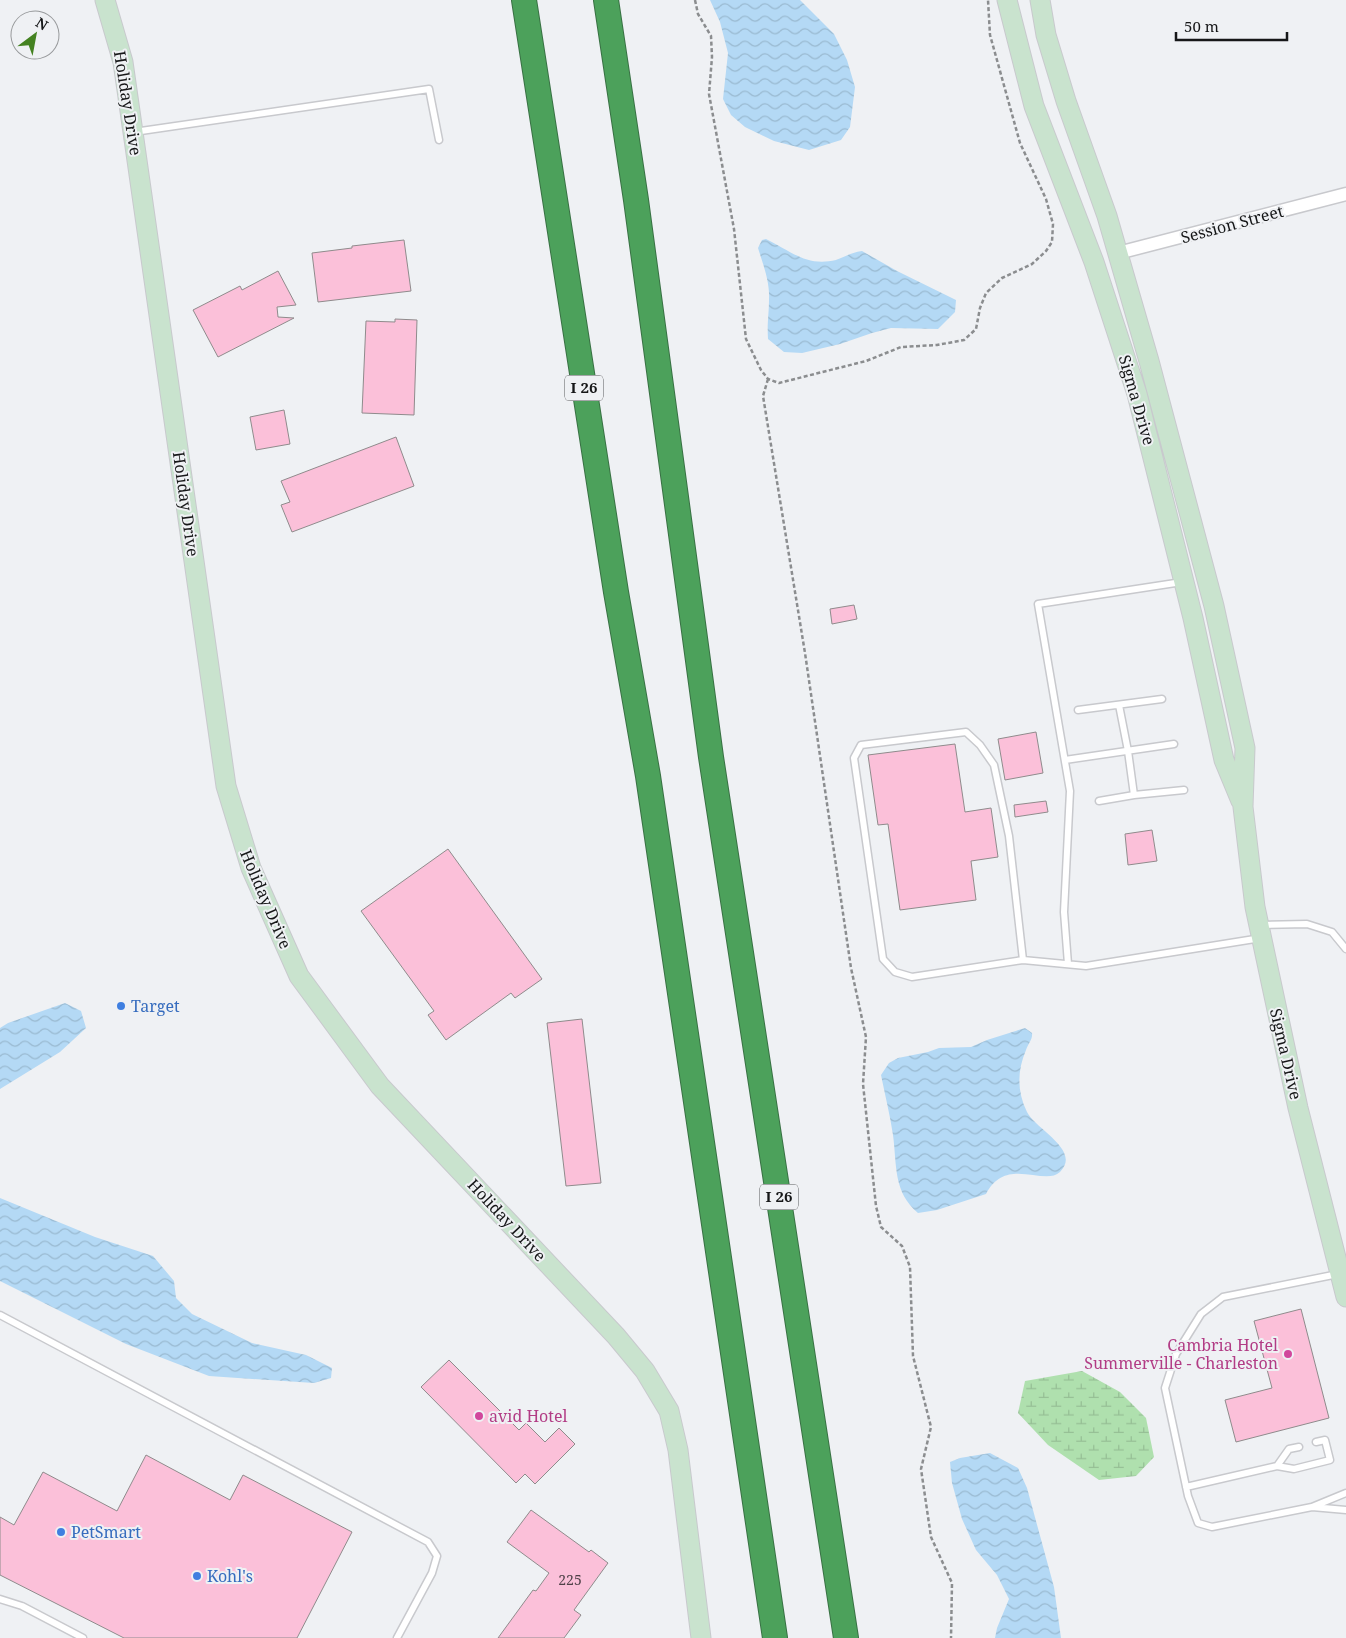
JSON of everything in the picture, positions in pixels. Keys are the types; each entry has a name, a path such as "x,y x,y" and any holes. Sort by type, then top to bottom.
{"highway":[{"name":"I 26","path":"524,0 616,592 650,786 775,1638"},
{"name":"I 26","path":"606,0 636,200 711,757 846,1638"}],"street":[{"name":"Holiday Drive","path":"105,0 123,62 226,786 251,868 299,976 380,1086 616,1336 645,1371 669,1411 678,1450 701,1638"},
{"name":"Sigma Drive","path":"1007,0 1034,106 1094,262 1137,394 1193,618 1224,760 1243,807"},
{"name":"Sigma Drive","path":"1040,0 1046,35 1066,101 1107,216 1118,253 1214,606 1245,748 1243,807 1261,932 1298,1108 1343,1273 1346,1297"},
{"name":"Session Street","path":"1118,253 1346,194"},
{"path":"1094,262 1118,253"}],"lane":[{"path":"133,132 429,89 439,140"},
{"path":"1068,964 1064,912 1070,791 1038,604 1184,582"},
{"path":"1078,710 1162,700"},
{"path":"1119,705 1134,795"},
{"path":"1022,960 1009,836 994,765 980,745 966,732 862,745 854,758 883,959 895,972 912,977 1022,960 1086,966 1308,924 1332,932 1346,949"},
{"path":"1064,760 1174,744"},
{"path":"1099,801 1184,790"},
{"path":"1343,1273 1223,1297 1202,1314 1176,1354 1165,1388 1186,1488 1198,1522 1212,1527 1312,1507 1346,1493"},
{"path":"0,1315 428,1542 437,1556 432,1573 397,1638"},
{"path":"1186,1488 1276,1466 1294,1469 1330,1460 1325,1440 1316,1442"},
{"path":"1276,1466 1289,1449 1299,1447"},
{"path":"1312,1507 1346,1510"},
{"path":"0,1599 22,1606 83,1638"}],"path":[{"path":"695,0 698,14 711,36 712,57 709,94 734,229 746,338 761,370 768,379 779,383 866,361 901,347 937,345 964,340 976,329 980,308 986,293 1002,278 1032,264 1046,251 1052,242 1053,224 1046,199 1020,143 990,35 988,0"},
{"path":"768,379 763,396 805,653 851,968 866,1037 863,1084 876,1206 881,1227 902,1246 910,1266 913,1356 931,1427 921,1469 931,1537 952,1583 951,1638"}],"green space":[{"path":"1082,1371 1120,1392 1146,1418 1154,1457 1136,1476 1099,1480 1048,1445 1018,1413 1025,1381"}],"water":[{"path":"710,0 800,0 834,34 847,60 855,87 850,127 841,140 809,150 774,141 745,127 731,115 723,99 728,53 720,22"},
{"path":"766,239 807,260 825,262 862,251 897,271 956,300 955,312 938,329 891,328 840,344 802,353 784,352 768,339 768,286 758,248 762,240"},
{"path":"65,1003 81,1011 86,1028 60,1052 0,1089 0,1028 8,1023"},
{"path":"1025,1028 1032,1035 1021,1066 1019,1081 1021,1097 1032,1119 1061,1148 1065,1156 1065,1164 1060,1172 1053,1176 1014,1174 1004,1176 994,1182 986,1194 937,1210 918,1213 910,1205 900,1187 892,1128 881,1075 889,1063 898,1058 939,1048 971,1047"},
{"path":"0,1198 95,1237 153,1256 174,1281 176,1298 192,1314 252,1343 306,1355 332,1368 331,1378 314,1383 209,1376 126,1344 0,1281"},
{"path":"990,1453 1018,1468 1027,1488 1054,1587 1061,1638 995,1638 1009,1599 997,1575 976,1550 962,1519 952,1483 950,1462 960,1458"}],"building":[{"path":"404,240 411,291 318,302 312,253"},
{"path":"278,271 296,305 277,307 278,317 294,318 218,357 193,310 240,286 242,290"},
{"path":"395,319 417,320 414,415 362,413 366,321 395,322"},
{"path":"284,410 290,444 256,450 250,417"},
{"path":"396,437 414,486 292,532 281,505 290,502 281,481"},
{"path":"854,605 857,619 832,624 830,609"},
{"path":"1036,732 1043,773 1005,780 998,739"},
{"path":"955,744 965,812 991,808 998,857 971,861 976,900 900,910 888,824 878,825 868,755"},
{"path":"1046,801 1048,812 1015,817 1014,805"},
{"path":"1152,830 1157,861 1128,865 1125,834"},
{"path":"448,849 542,979 515,998 511,993 446,1040 428,1015 434,1011 361,911"},
{"path":"582,1019 601,1183 566,1186 547,1023"},
{"name":"Cambria Hotel Summerville - Charleston","path":"1301,1309 1329,1418 1236,1442 1225,1400 1272,1388 1254,1321"},
{"path":"449,1360 519,1430 526,1423 545,1442 559,1428 575,1444 535,1484 525,1474 516,1483 421,1387"},
{"path":"146,1455 230,1500 243,1475 352,1532 297,1638 124,1638 0,1575 0,1517 14,1525 43,1472 117,1511"},
{"path":"531,1510 589,1552 591,1550 608,1563 574,1610 581,1615 564,1638 498,1638 533,1590 536,1591 549,1573 507,1542"}],"place":[{"name":"Target","path":"121,1006"},
{"name":"Cambria Hotel Summerville - Charleston","path":"1288,1354"},
{"name":"avid Hotel","path":"479,1416"},
{"name":"PetSmart","path":"61,1532"},
{"name":"Kohl's","path":"197,1576"}]}
